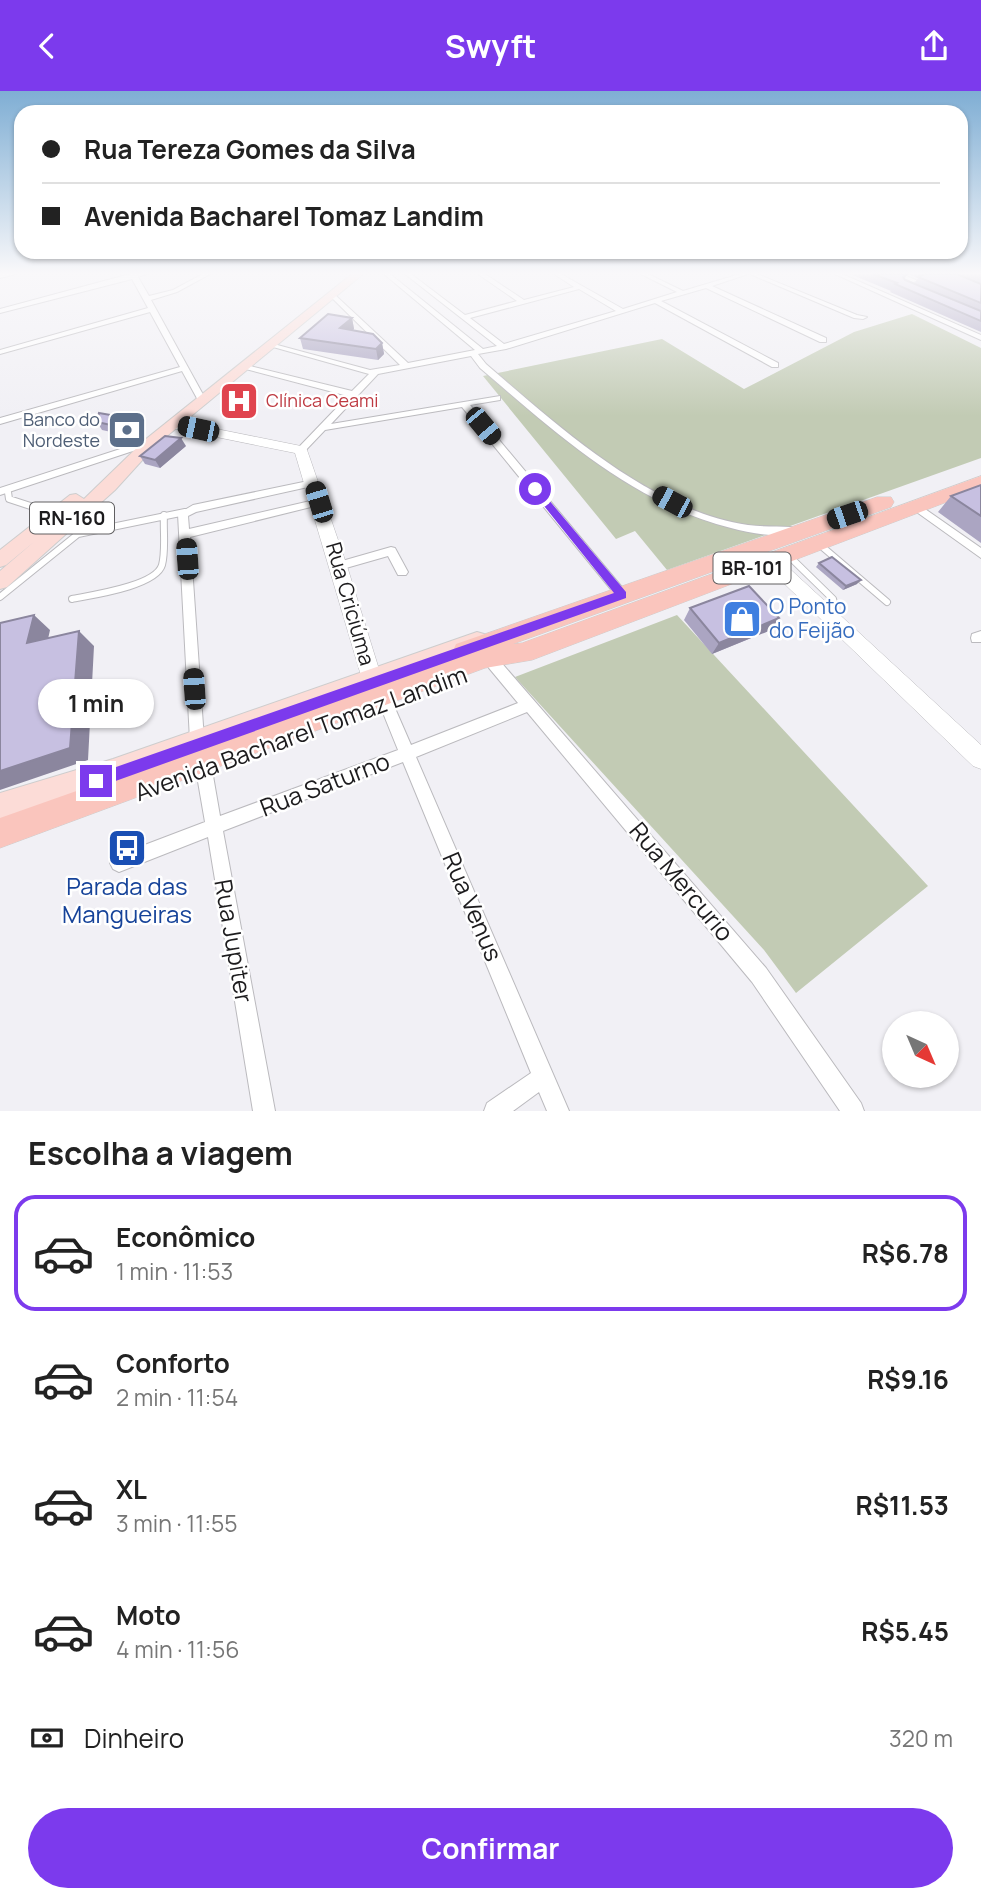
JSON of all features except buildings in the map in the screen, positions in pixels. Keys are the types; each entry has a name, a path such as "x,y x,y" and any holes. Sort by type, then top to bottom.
{"highway":[{"name":"Avenida Bacharel Tomaz Landim","path":"519,643 779,558 811,536 981,466"},
{"name":"Avenida Bacharel Tomaz Landim","path":"0,817 378,690 484,658 622,595 915,506 981,483"},
{"name":"Avenida Bacharel Tomaz Landim","path":"0,833 378,690"}],"main road":[{"name":"RN-160","path":"0,582 109,486 172,424 299,322"},
{"name":"RN-160","path":"0,560 147,447"},
{"name":"Avenida Bacharel Tomaz Landim","path":"0,806 113,771 197,740 378,690 494,664 519,643"},
{"name":"Avenida Bacharel Tomaz Landim","path":"0,844 207,769 378,690"}],"street":[{"path":"0,352 107,322"},
{"path":"158,322 182,369 202,400"},
{"path":"360,322 406,366"},
{"path":"442,322 478,353 483,366 578,444 620,474 672,502 735,526 811,536"},
{"path":"471,322 503,347"},
{"path":"270,345 375,372 478,353 587,322"},
{"path":"694,322 775,365"},
{"path":"783,322 823,340"},
{"path":"945,322 981,338"},
{"path":"245,366 352,394"},
{"path":"0,421 182,369"},
{"path":"172,424 301,450 375,372"},
{"path":"321,428 497,398"},
{"path":"466,405 622,595"},
{"path":"4,491 147,447"},
{"name":"Rua Criciúma","path":"301,450 378,690"},
{"path":"197,740 185,512 313,483"},
{"path":"185,534 319,502"},
{"path":"915,506 981,554"},
{"path":"340,566 391,551 402,572"},
{"path":"779,558 830,616 981,759"},
{"name":"Rua Mercurio","path":"494,664 759,975 853,1111"},
{"name":"Rua Venus","path":"378,690 408,753 558,1111"},
{"name":"Rua Saturno","path":"118,863 529,705"},
{"name":"Rua Jupiter","path":"207,769 213,828 264,1111"},
{"path":"495,1111 543,1077"}],"lane":[{"path":"4,491 9,499 57,514"},
{"path":"0,597 78,534 185,512"},
{"path":"72,599 145,580 159,572 162,566 164,515"},
{"path":"811,536 887,602"}],"green space":[{"path":"888,322 927,322 981,348 981,458 667,570 635,531 616,539 483,376 662,339 744,389 854,332"},
{"path":"677,615 928,886 796,993 764,950 515,677"}],"place":[{"name":"Clínica Ceami","path":"239,401"},
{"name":"Banco do Nordeste","path":"127,430"},
{"name":"O Ponto do Feijão","path":"742,619"},
{"name":"Parada das Mangueiras","path":"127,848"}],"route":[{"path":"96,781 622,595 535,489"}]}
